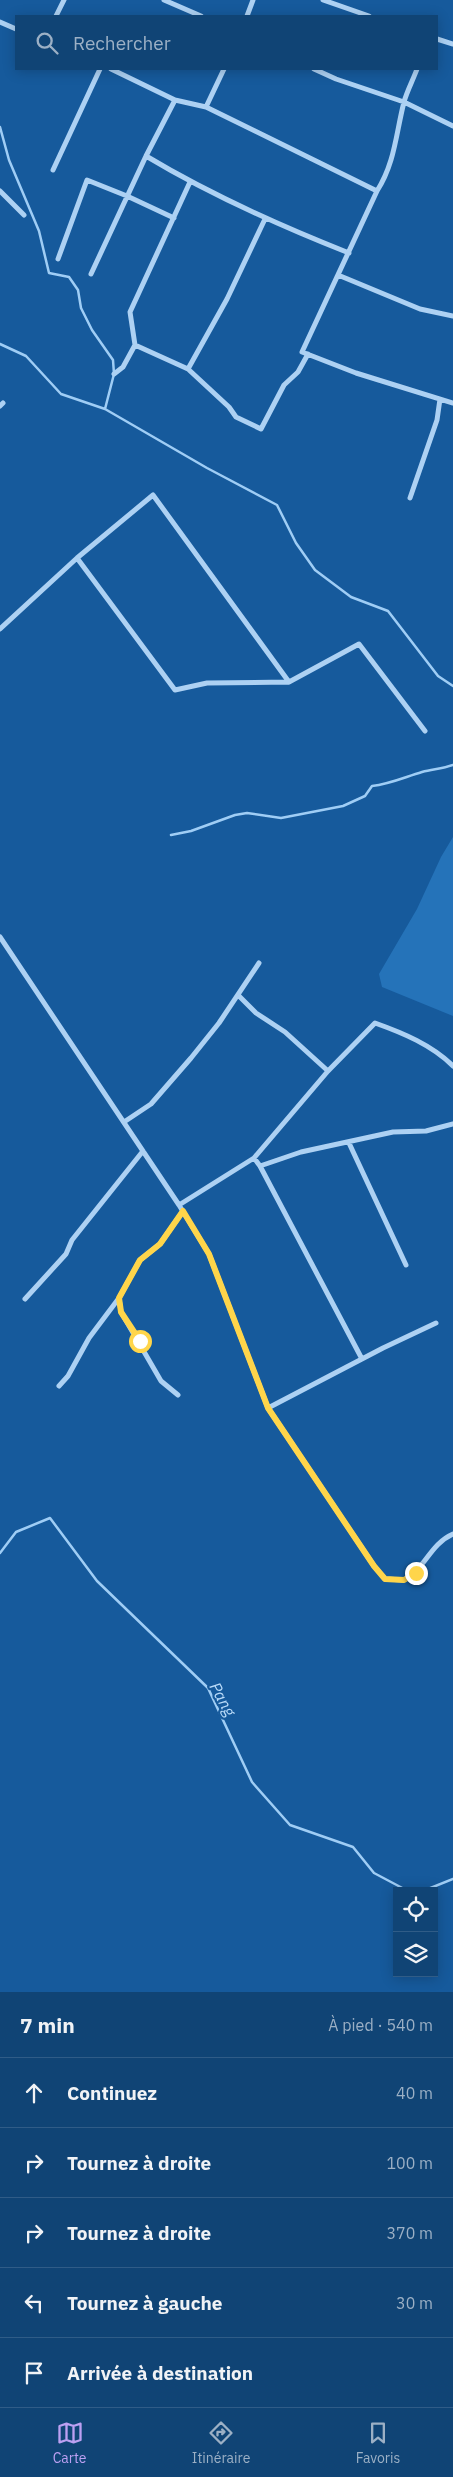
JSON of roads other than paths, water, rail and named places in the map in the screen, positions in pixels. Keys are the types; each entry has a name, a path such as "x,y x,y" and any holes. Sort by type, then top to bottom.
{"street":[{"path":"56,15 64,0"},
{"path":"164,0 199,15"},
{"path":"246,15 253,0"},
{"path":"323,0 366,15"},
{"path":"0,22 15,29"},
{"path":"438,40 453,44"},
{"path":"53,170 100,70"},
{"path":"113,70 174,100 206,107 377,191"},
{"path":"206,107 224,70"},
{"path":"316,70 336,79 404,102 453,126"},
{"path":"417,70 404,102 390,165 302,352 356,373 453,403"},
{"path":"91,274 174,100"},
{"path":"146,156 190,182 265,219 349,252"},
{"path":"58,259 87,180 174,218"},
{"path":"114,374 123,367 135,345 130,312 162,239 174,218 190,182"},
{"path":"0,191 24,215"},
{"path":"188,369 227,299 265,219"},
{"path":"338,275 420,309 453,316"},
{"path":"135,345 188,369 229,407 236,417 261,429 284,385 298,372 308,354"},
{"path":"410,498 437,420 440,399"},
{"path":"0,629 77,558 153,495 289,682"},
{"path":"77,558 175,690 207,683 289,682 359,644 425,731"},
{"path":"0,937 181,1208 209,1254 268,1408 374,1566 385,1579 398,1581 411,1577 420,1568 436,1544 453,1534"},
{"path":"124,1122 151,1104 219,1023 259,963"},
{"path":"238,995 256,1013 285,1032 328,1072"},
{"path":"59,1386 68,1376 88,1338 119,1298 140,1260 160,1244 181,1208 254,1158 328,1072 375,1023 397,1031 427,1046 453,1066"},
{"path":"260,1166 301,1152 393,1132 426,1131 453,1124"},
{"path":"349,1143 406,1265"},
{"path":"25,1299 66,1254 72,1240 143,1151"},
{"path":"254,1158 362,1359"},
{"path":"119,1298 121,1312 161,1381 178,1394"},
{"path":"268,1408 436,1323"}],"waterway":[{"path":"0,127 9,160 39,231 49,273 69,277 78,290 81,308 92,330 113,360 114,374 105,409"},
{"path":"0,344 26,356 61,394 105,409 207,468 277,505 296,543 315,570 351,597 388,611 438,676 453,686"},
{"path":"171,835 191,831 235,815 247,813 281,818 343,806 365,796 372,786 453,765"},
{"name":"Pang","path":"0,1553 16,1532 50,1518 97,1581 208,1688 252,1782 290,1825 353,1847 374,1873 400,1887"},
{"name":"Pang","path":"433,1887 453,1879"}]}
